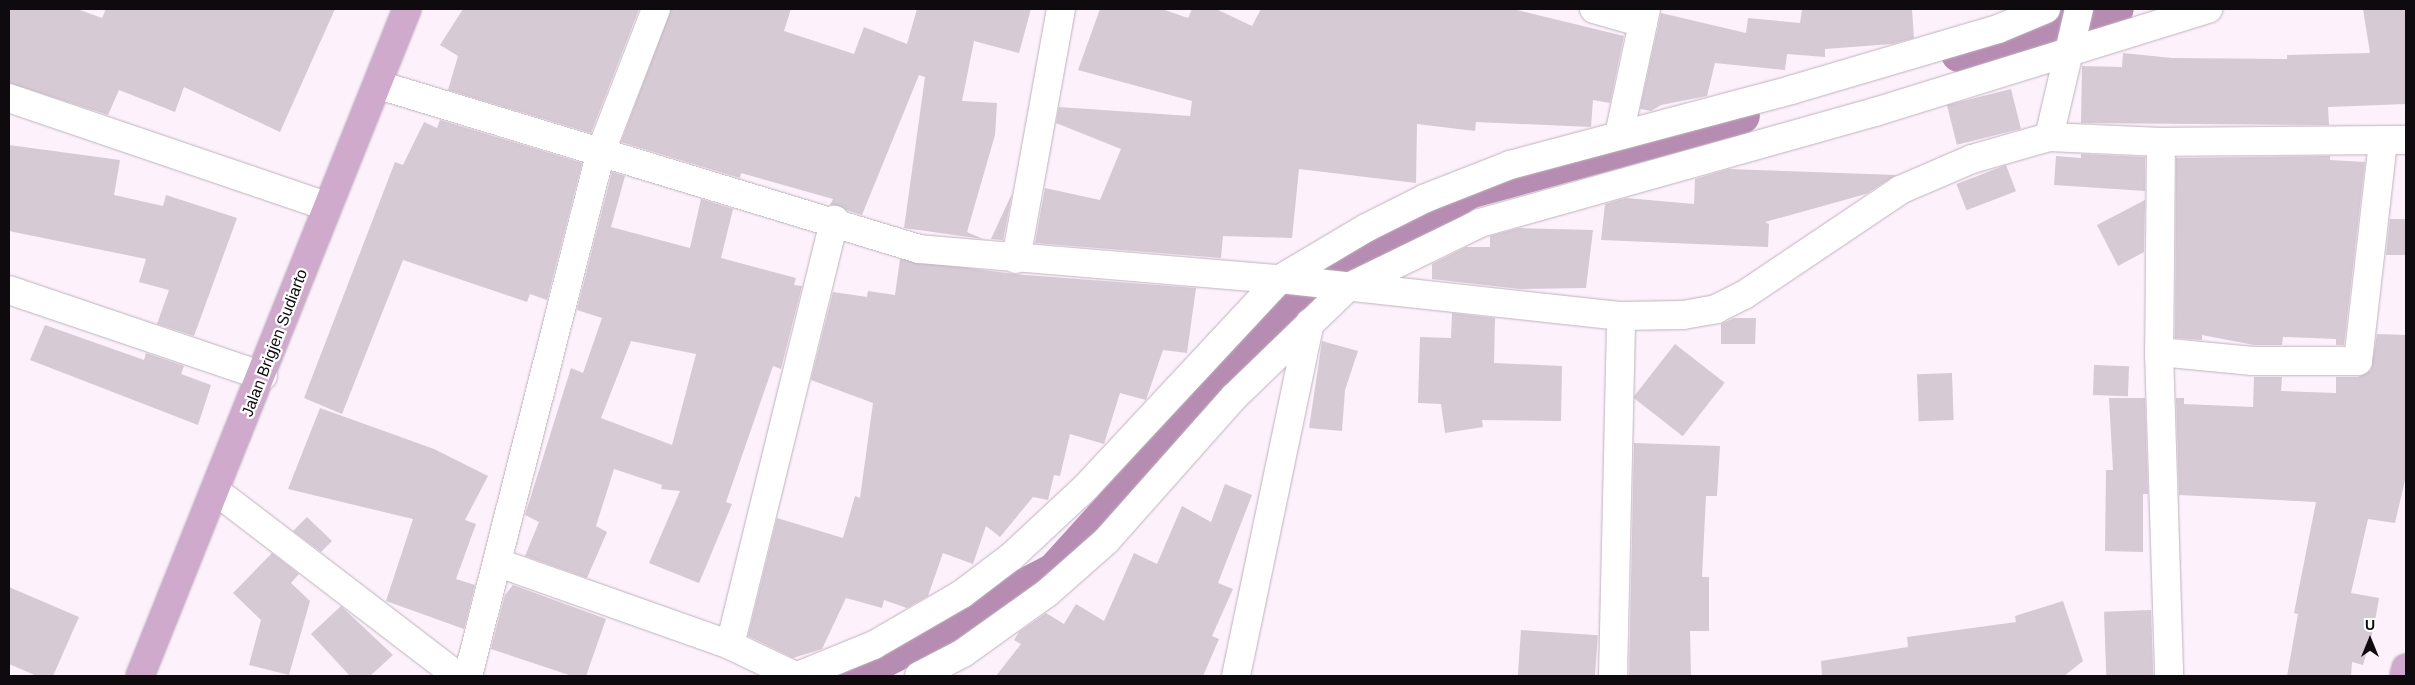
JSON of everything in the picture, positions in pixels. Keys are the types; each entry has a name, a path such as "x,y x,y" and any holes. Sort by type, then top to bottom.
{"main road":[{"name":"Jalan Brigjen Sudiarto","path":"140,676 217,492 263,376 326,206 378,85 407,9"},
{"path":"2404,676 2406,668"}],"street":[{"path":"468,676 499,562 601,151 656,9"},
{"path":"1016,259 1062,9"},
{"path":"1594,9 1644,16 1620,135"},
{"path":"499,562 730,645 796,676 874,645 962,594 1011,557 1086,487 1286,281 1426,198 1510,165 1998,29 2046,9"},
{"path":"2048,137 2079,9"},
{"path":"919,676 962,653 1047,593 1106,541 1234,396 1310,323 1343,288 1480,223 1875,112 2071,46 2208,9"},
{"path":"378,85 834,220 919,249 1016,259 1286,281 1621,316 1683,315 1716,309 1744,295 1900,190 1972,159 2048,137 2161,142 2395,141 2358,361 2253,361 2159,352"},
{"path":"9,98 326,206"},
{"path":"2161,142 2159,352 2169,676"},
{"path":"730,645 834,220"},
{"path":"9,290 263,376"},
{"path":"1612,676 1621,316"},
{"path":"1236,676 1310,323"},
{"path":"217,492 458,676"}],"building":[{"path":"9,9 77,9 102,18 106,9 335,9 280,132 184,87 175,112 119,90 108,115 9,83"},
{"path":"463,9 639,9 591,133 448,90 458,56 440,45"},
{"path":"671,9 791,9 784,31 854,54 864,27 907,44 917,9 1031,9 1019,53 974,41 962,101 997,103 995,135 967,232 983,239 904,228 925,77 919,75 862,215 830,205 833,199 741,173 740,178 621,142"},
{"path":"1100,9 1162,9 1188,18 1192,9 1216,9 1252,26 1261,9 1513,9 1624,36 1610,103 1593,100 1591,127 1476,122 1475,131 1417,124 1416,183 1299,169 1292,238 1223,236 1221,258 1035,243 1045,188 1100,200 1121,149 1056,123 1059,107 1190,116 1192,101 1078,70"},
{"path":"1802,9 1912,9 1914,38 1892,44 1825,49 1825,57 1787,54 1785,70 1715,63 1707,96 1661,105 1651,111 1640,109 1661,13 1746,33 1748,18 1800,23"},
{"path":"2363,9 2406,9 2406,104 2328,107 2329,125 2081,123 2082,66 2122,67 2123,53 2172,58 2287,59 2287,55 2370,53"},
{"path":"2011,89 2021,129 1957,145 1947,105"},
{"path":"440,120 582,163 547,300 530,294 527,302 403,260 342,414 304,398 395,162 403,165 424,122 437,128"},
{"path":"9,145 120,160 114,195 163,206 166,195 237,218 194,336 157,324 169,290 139,282 146,259 9,231"},
{"path":"2081,154 2145,157 2145,191 2054,185 2056,156 2081,158"},
{"path":"2330,156 2330,160 2365,162 2344,345 2336,345 2336,339 2283,337 2282,345 2254,345 2202,335 2202,340 2175,338 2176,158"},
{"path":"2006,165 2016,191 1967,210 1957,184"},
{"path":"1729,169 1896,175 1866,194 1765,222 1769,224 1768,247 1601,240 1605,204 1626,198 1694,204 1695,179"},
{"path":"612,172 625,176 611,227 690,248 701,199 733,209 721,258 796,278 794,285 802,286 781,369 773,366 726,502 732,504 699,583 649,563 680,491 661,489 662,485 614,469 596,526 607,532 587,578 525,556 539,522 525,515 571,368 583,373 602,318 577,310","holes":["631,341 696,354 672,445 601,418"]},
{"path":"1012,194 1003,240 991,239 1009,200"},
{"path":"2145,200 2144,252 2118,266 2097,225"},
{"path":"2390,219 2406,219 2406,255 2386,255"},
{"path":"1519,228 1593,230 1586,288 1520,289 1432,279 1432,264 1466,247 1490,247 1490,236"},
{"path":"900,259 1014,274 1196,288 1187,353 1163,350 1146,400 1120,393 1104,444 1070,434 1060,476 1054,475 1048,500 1033,497 1000,537 986,526 973,564 943,553 928,596 907,608 884,600 882,608 846,598 822,649 793,658 748,636 777,518 843,538 855,496 860,498 873,403 811,380 833,292 867,297 868,291 895,295"},
{"path":"1452,313 1495,318 1494,363 1562,366 1561,421 1482,420 1483,427 1445,433 1441,404 1418,403 1420,337 1451,338"},
{"path":"1734,318 1756,318 1755,344 1721,344 1721,324"},
{"path":"45,325 144,360 146,353 184,366 181,374 211,385 198,425 30,360"},
{"path":"2377,334 2406,335 2406,476 2395,523 2368,519 2351,593 2379,598 2374,627 2363,665 2352,662 2351,676 2287,676 2298,614 2294,613 2316,502 2179,495 2176,398 2184,398 2184,404 2253,407 2254,377 2282,377 2281,391 2336,393 2336,377 2358,377 2371,370"},
{"path":"1322,341 1358,351 1345,390 1342,431 1309,428"},
{"path":"1675,344 1725,383 1683,436 1633,398"},
{"path":"2094,365 2129,366 2128,396 2093,395"},
{"path":"1952,373 1954,420 1919,421 1917,374"},
{"path":"2109,398 2145,398 2148,494 2143,494 2143,552 2105,551 2106,470 2113,470"},
{"path":"320,408 434,449 488,476 465,520 476,524 456,579 475,585 464,629 386,601 413,519 288,489"},
{"path":"1634,443 1720,446 1717,496 1706,496 1702,577 1709,577 1709,631 1690,631 1691,676 1629,676"},
{"path":"1225,484 1252,495 1218,583 1233,589 1212,636 1219,639 1203,676 996,676 1021,644 1014,640 1019,632 1046,613 1064,624 1076,604 1104,621 1134,553 1157,564 1182,506 1211,522"},
{"path":"307,517 332,541 321,552 293,531"},
{"path":"272,553 299,574 291,583 310,601 289,675 249,665 261,620 233,593"},
{"path":"513,585 606,619 586,676 572,676 491,649 505,595"},
{"path":"9,587 79,617 53,676 37,676 9,664"},
{"path":"2063,601 2083,661 2064,676 1822,676 1821,661 1908,647 1907,637 2016,622 2015,616"},
{"path":"341,606 393,655 370,676 350,676 311,634"},
{"path":"2151,610 2153,676 2106,676 2104,612"},
{"path":"1521,630 1598,635 1595,676 1518,676"}],"waterway":[{"path":"1959,54 2116,9"},
{"path":"853,676 1054,571 1317,281 1469,191 1742,116"}]}
